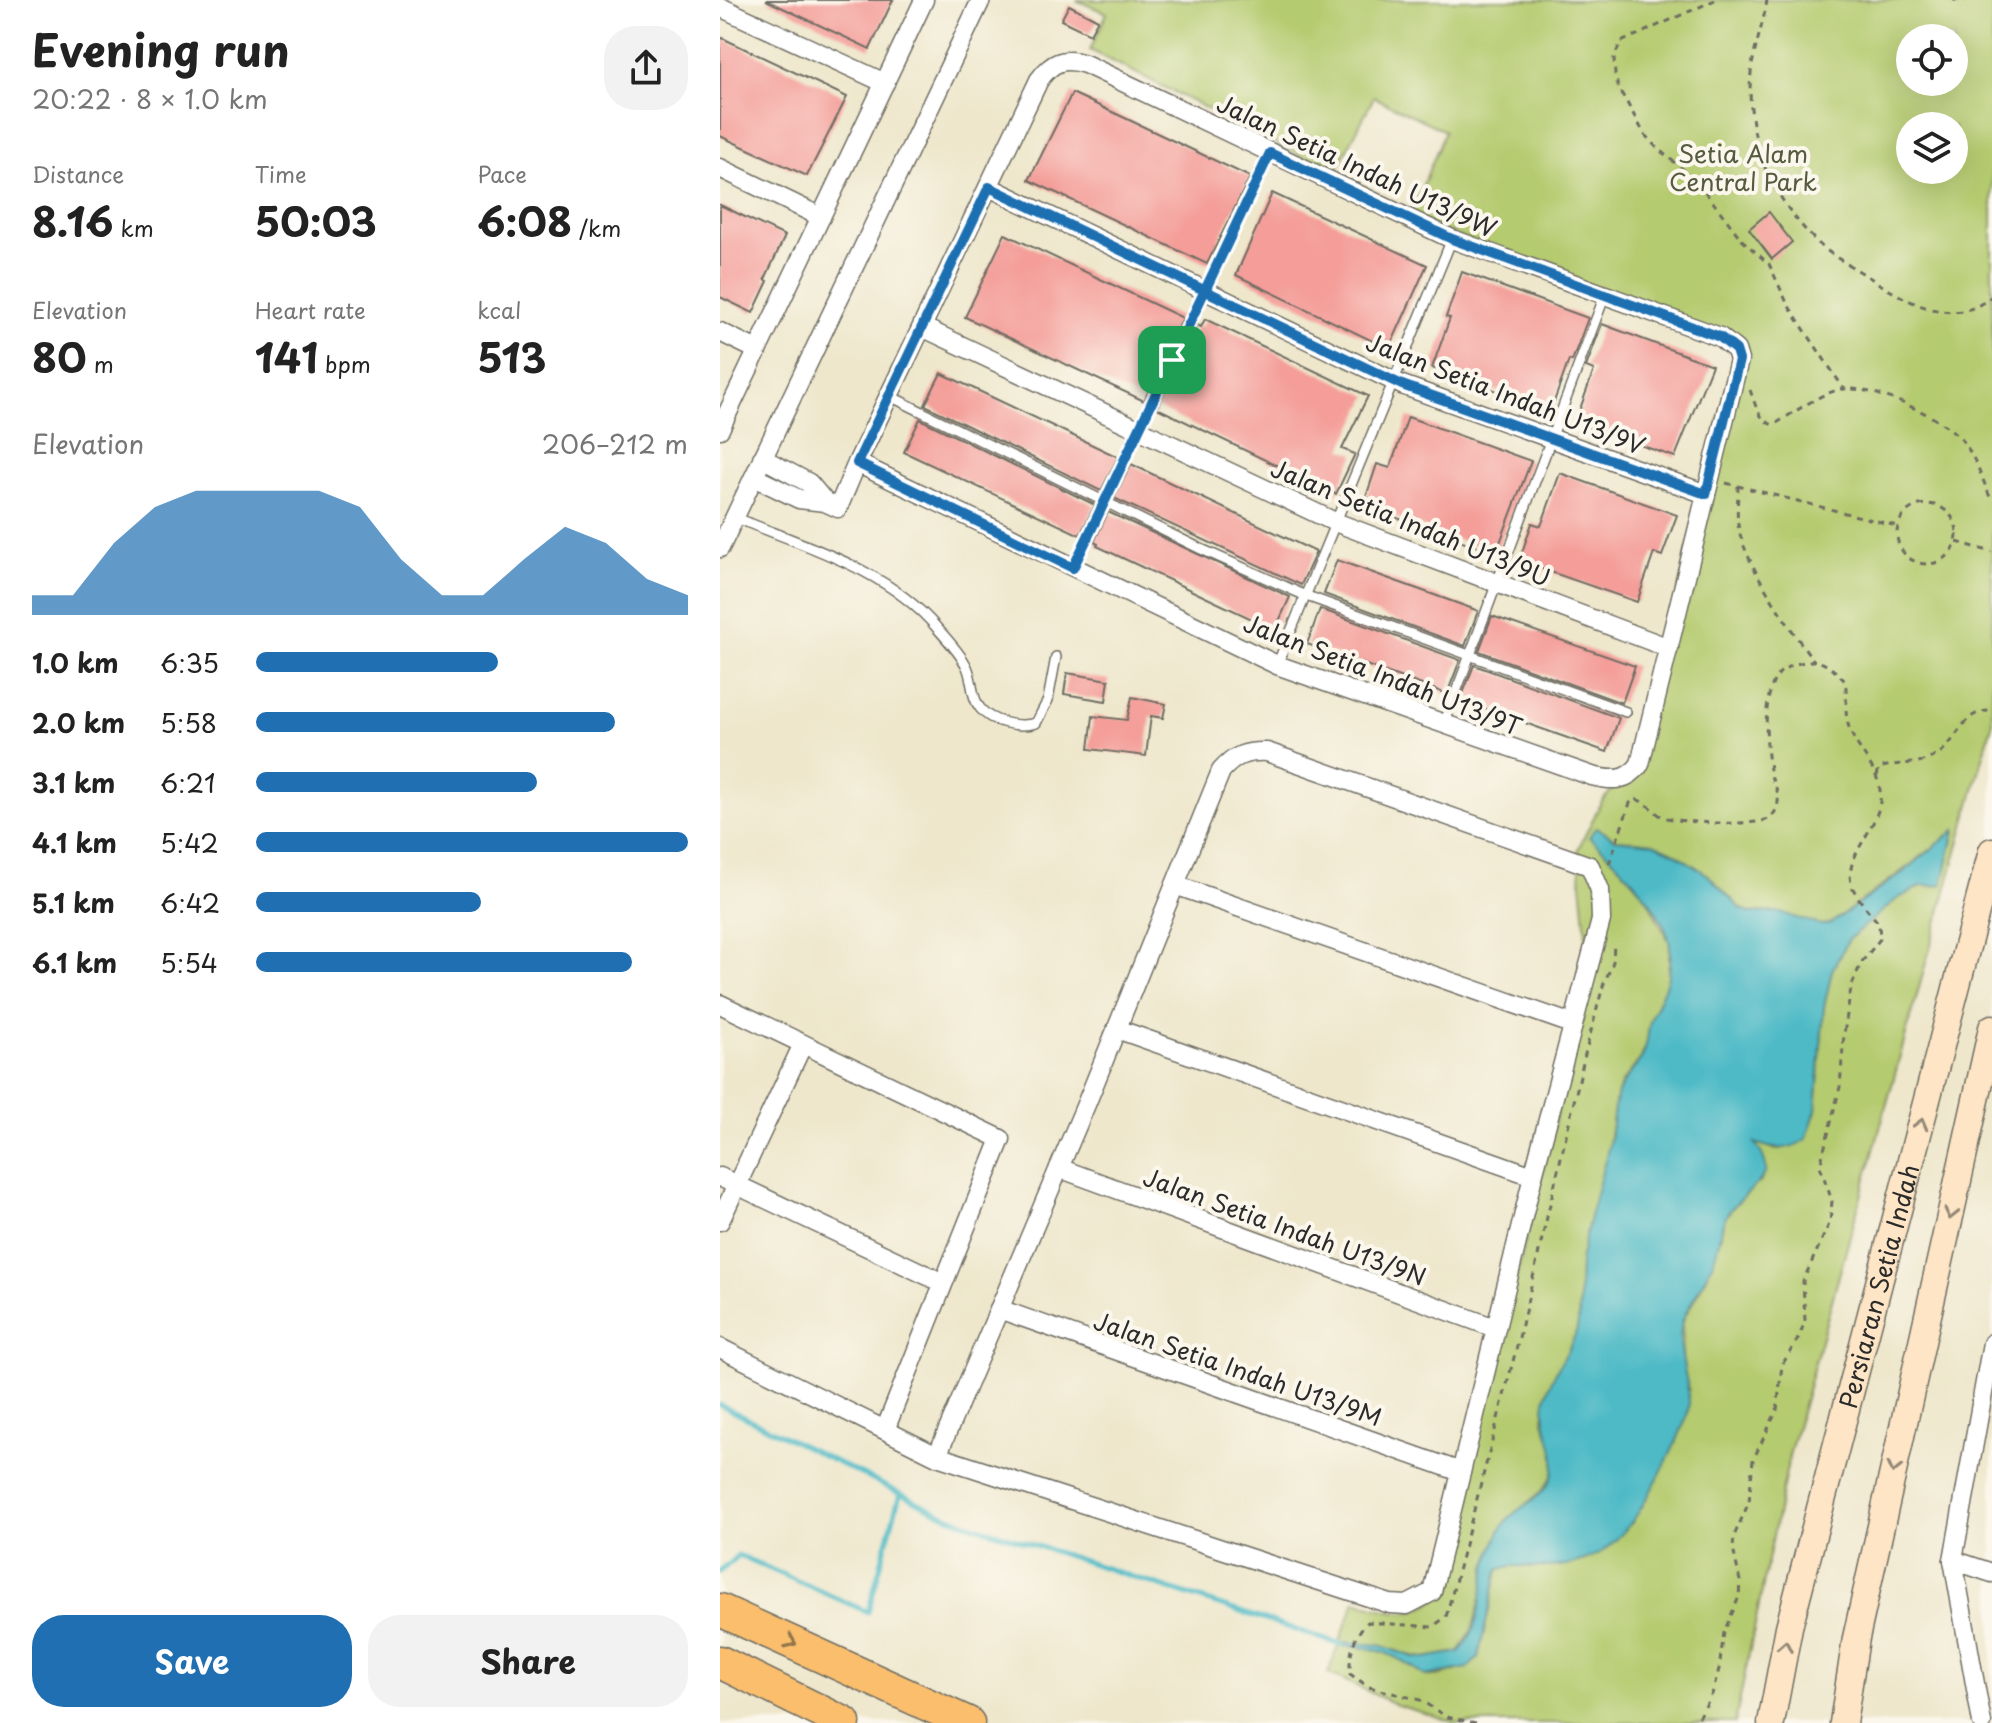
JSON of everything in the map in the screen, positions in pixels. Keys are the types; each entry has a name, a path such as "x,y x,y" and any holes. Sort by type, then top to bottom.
{"highway":[{"path":"720,1610 968,1723"},
{"path":"720,1662 844,1723"},
{"path":"720,1675 818,1723"}],"street":[{"path":"720,429 924,0"},
{"path":"720,548 981,0"},
{"path":"720,7 885,83"},
{"name":"Jalan Setia Indah U13/9W","path":"989,187 1048,67 1067,61 1085,64 1452,239 1720,337 1736,350 1739,360 1708,486"},
{"path":"720,168 821,217"},
{"path":"754,477 799,499 825,502 838,508 989,187"},
{"name":"Jalan Setia Indah U13/9V","path":"989,187 1394,381 1552,438 1708,486"},
{"name":"Jalan Setia Indah U13/9U","path":"922,327 1335,522 1669,648"},
{"path":"720,332 757,350"},
{"path":"762,458 809,483 825,502"},
{"name":"Jalan Setia Indah U13/9T","path":"857,463 1277,665 1609,780 1623,779 1633,774 1640,764 1669,648"},
{"path":"1669,648 1708,486"},
{"path":"720,1348 937,1456 1390,1604 1407,1605 1432,1592 1533,1176 1601,920 1600,890 1590,866 1267,752 1249,752 1232,758 1221,771 1117,1029 937,1456"},
{"name":"Persiaran Setia Indah","path":"1771,1723 1789,1627 1992,851"},
{"path":"1175,885 1572,1024"},
{"path":"720,1004 1001,1139 885,1430"},
{"name":"Persiaran Setia Indah","path":"1843,1723 1856,1638 1992,1028"},
{"path":"1117,1029 1533,1176"},
{"path":"720,1221 728,1181 803,1044"},
{"name":"Jalan Setia Indah U13/9N","path":"1059,1168 1495,1328"},
{"path":"728,1181 943,1283"},
{"name":"Jalan Setia Indah U13/9M","path":"999,1309 1461,1472"},
{"path":"1982,1723 1953,1560 1986,1417 1992,1343"},
{"path":"1953,1560 1992,1573"}],"lane":[{"path":"1073,568 1270,153"},
{"path":"1277,665 1452,239"},
{"path":"1444,724 1605,295"},
{"path":"890,396 1201,549 1304,595 1626,712"},
{"path":"734,517 867,572 902,596 936,626 967,667 980,709 993,717 1026,726 1036,723 1048,700 1056,657"}],"path":[{"path":"1715,0 1621,42 1614,58 1618,87 1645,135 1696,180 1734,231 1769,264 1788,305 1844,389"},
{"path":"1767,0 1752,64 1751,113 1768,175 1796,218 1814,240 1833,256 1912,304 1938,312 1962,311 1986,302 1992,296"},
{"path":"1953,0 1967,0"},
{"path":"1749,389 1758,413 1766,423 1773,425 1822,397 1844,389 1903,403 1945,424 1962,440 1992,502"},
{"path":"1708,486 1738,486 1897,526"},
{"path":"1738,486 1738,528 1745,548 1789,628 1814,661"},
{"path":"1919,504 1935,504 1949,512 1957,526 1956,542 1948,556 1935,563 1919,563 1906,555 1897,542 1897,526 1905,512 1919,504"},
{"path":"1956,542 1992,552"},
{"path":"1608,864 1630,803 1636,799 1650,804 1662,816 1675,820 1755,824 1770,819 1778,807 1778,795 1768,755 1767,712 1777,675 1790,666 1814,661 1824,663 1845,681 1847,721 1877,776 1881,802 1856,856 1851,884 1879,924 1880,939 1861,963 1851,988 1840,1087 1820,1166 1832,1201 1830,1222 1803,1281 1805,1321 1782,1365 1777,1410 1753,1460 1749,1502 1734,1536 1739,1597 1724,1632 1712,1694 1696,1723"},
{"path":"1877,776 1879,768 1936,756 1947,747 1971,715 1981,710 1992,711"},
{"path":"1360,1628 1349,1660 1350,1674 1369,1687 1420,1700 1447,1717 1476,1723"}],"green space":[{"name":"Setia Alam Central Park","path":"1076,0 1992,0 1992,725 1790,1452 1735,1723 1456,1723 1397,1705 1328,1673 1355,1601 1389,1611 1408,1612 1428,1605 1438,1597 1590,978 1578,849 1602,801 1613,789 1634,776 1737,345 1410,217 1445,131 1374,97 1335,173 1090,50 1107,13","holes":["1596,827 1615,839 1653,843 1673,852 1708,875 1740,908 1750,913 1777,912 1821,925 1830,924 1955,832 1942,885 1921,886 1896,899 1849,939 1832,970 1824,1007 1816,1110 1806,1140 1776,1150 1754,1141 1761,1182 1747,1190 1724,1219 1706,1278 1683,1320 1682,1366 1689,1389 1667,1459 1632,1523 1535,1567 1511,1564 1498,1570 1478,1658 1454,1672 1426,1676 1387,1652 1341,1646 1344,1642 1424,1658 1459,1652 1472,1630 1485,1584 1486,1566 1509,1518 1542,1491 1554,1474 1554,1448 1543,1419 1546,1396 1578,1325 1581,1258 1608,1150 1615,1103 1621,1084 1641,1058 1648,1041 1650,1023 1668,979 1670,943 1645,895 1590,837"]}],"water":[{"path":"1596,827 1615,839 1653,843 1673,852 1708,875 1740,908 1750,913 1777,912 1821,925 1830,924 1905,871 1955,830 1942,885 1921,886 1897,899 1849,939 1832,970 1824,1007 1816,1110 1806,1140 1781,1148 1755,1143 1766,1171 1727,1215 1712,1264 1685,1315 1680,1337 1689,1394 1687,1415 1664,1466 1636,1515 1609,1546 1593,1557 1553,1567 1516,1566 1498,1570 1478,1658 1468,1668 1425,1676 1386,1653 1340,1647 1343,1642 1380,1645 1424,1658 1459,1652 1473,1629 1488,1562 1501,1529 1509,1518 1549,1484 1554,1458 1545,1420 1545,1401 1577,1329 1581,1257 1609,1145 1617,1096 1644,1053 1650,1022 1670,969 1670,947 1660,918 1626,872 1589,837"}],"building":[{"path":"766,0 893,0 870,49"},
{"path":"1069,5 1098,20 1090,34 1061,20"},
{"path":"720,37 847,97 807,176 720,136"},
{"path":"1072,93 1250,177 1207,264 1029,180"},
{"path":"1272,193 1427,265 1389,349 1236,275"},
{"path":"720,205 785,236 753,313 720,297"},
{"path":"1769,212 1792,242 1772,259 1749,229"},
{"path":"1005,234 1183,318 1144,401 965,317"},
{"path":"1462,272 1588,318 1551,410 1432,368"},
{"path":"1205,319 1368,396 1342,449 1355,454 1336,494 1157,408 1197,325 1201,327"},
{"path":"1602,324 1712,365 1675,457 1575,423 1594,370 1586,367"},
{"path":"941,373 1118,457 1101,491 925,405"},
{"path":"1408,417 1531,461 1496,553 1363,506 1377,464 1390,468"},
{"path":"920,419 1095,505 1080,535 904,452"},
{"path":"1131,464 1316,552 1301,585 1114,498"},
{"path":"1560,473 1677,515 1662,556 1654,553 1637,602 1519,561 1532,523 1541,526"},
{"path":"1108,512 1290,597 1275,630 1097,546 1094,542"},
{"path":"1337,560 1478,611 1465,646 1324,594"},
{"path":"1320,609 1460,660 1447,694 1307,644"},
{"path":"1492,616 1635,666 1622,703 1479,651"},
{"path":"1474,665 1619,718 1607,752 1461,699"},
{"path":"1067,673 1109,680 1106,701 1064,694"},
{"path":"1132,697 1166,704 1163,718 1151,716 1146,756 1089,749 1093,716 1127,720"}],"waterway":[{"path":"720,1405 948,1517 1342,1645"},
{"path":"720,1572 738,1555 868,1612 900,1494"}],"route":[{"path":"1172,360 1073,568 857,463 989,187 1205,290 1402,385 1706,494 1739,360 1736,350 1720,337 1452,239 1270,153 1205,290 1172,360"}]}
